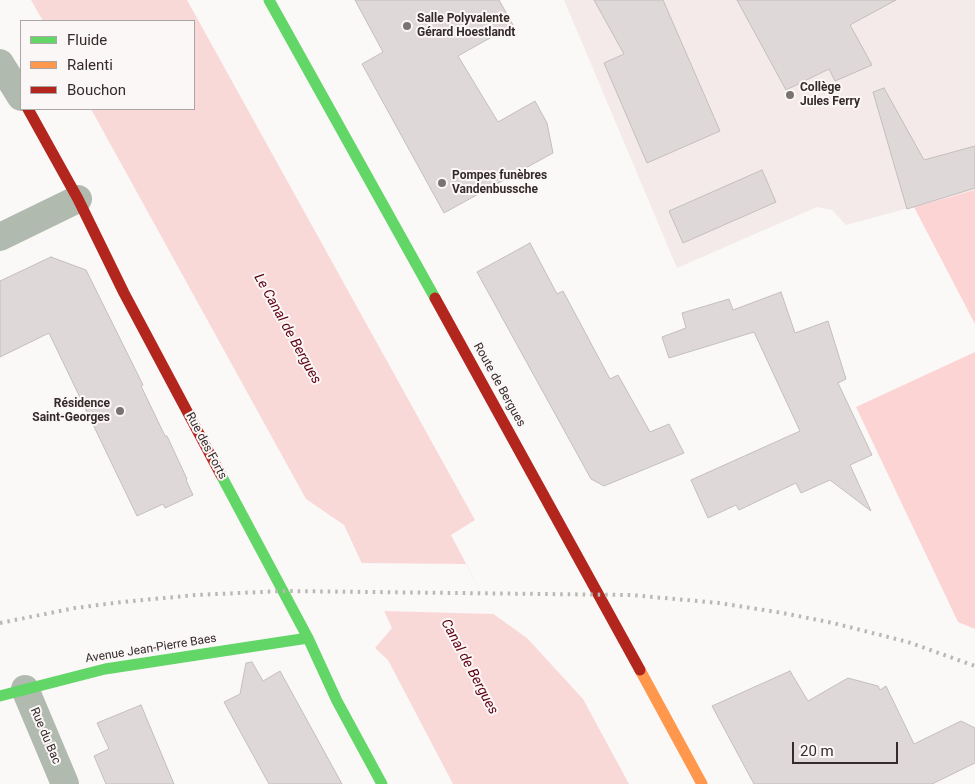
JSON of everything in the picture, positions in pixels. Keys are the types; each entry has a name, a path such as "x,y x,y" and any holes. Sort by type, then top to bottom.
{"street":[{"name":"Route de Bergues","path":"269,0 593,582 702,784"},
{"path":"0,63 20,95"},
{"name":"Rue des Forts","path":"29,110 78,199 124,293 308,638 337,701 382,784"},
{"path":"0,237 78,199"},
{"name":"Avenue Jean-Pierre Baes","path":"12,692 105,669 308,638"},
{"name":"Rue du Bac","path":"12,692 65,784"}],"shaded area":[{"name":"Collège Jules Ferry","path":"564,0 975,0 975,190 846,225 832,210 817,207 677,268"},
{"path":"975,190 975,324 914,207"},
{"path":"975,352 975,629 958,622 856,407"}],"water":[{"path":"31,0 187,0 475,520 451,535 492,613 527,638 583,699 629,784 453,784 388,660 375,648 392,628 344,525 306,499 92,110 195,110 195,20 42,20"}],"pier":[{"path":"361,563 466,564 493,614 383,611"}],"building":[{"path":"355,0 499,0 513,25 458,56 498,122 535,101 547,123 553,153 444,213 362,64 383,52"},
{"path":"594,0 663,0 720,131 647,163 604,63 624,54"},
{"path":"737,0 896,0 850,25 872,65 835,81 829,69 786,90"},
{"path":"884,88 924,160 975,146 975,188 907,209 873,92"},
{"path":"762,170 776,202 683,243 669,211"},
{"path":"530,243 557,294 563,291 610,379 618,375 650,432 669,424 684,453 604,486 591,479 477,272"},
{"name":"Résidence Saint-Georges","path":"51,257 86,270 143,385 141,386 165,436 167,436 193,495 165,508 163,504 137,516 49,333 0,357 0,281"},
{"path":"781,292 795,333 828,321 846,379 838,383 872,455 850,465 871,511 830,480 801,493 796,483 739,510 736,505 708,518 691,480 800,431 754,332 669,358 662,337 686,328 682,313 729,299 733,310"},
{"path":"252,662 263,681 280,671 342,784 269,784 224,702 240,694 246,663"},
{"path":"790,671 808,701 848,678 878,686 880,690 886,686 914,744 961,721 975,728 975,763 932,784 754,784 712,706"},
{"path":"141,705 174,784 106,784 94,756 109,749 97,723"}],"railway":[{"path":"0,623 75,608 122,602 196,595 283,591 631,595 719,603 833,623 908,642 975,666"}],"traffic: fast":[{"path":"269,0 435,298"},
{"path":"221,475 308,638 337,701 382,784"},
{"path":"0,696 105,669 308,638"}],"traffic: slow":[{"path":"640,670 702,784"}],"traffic: jam":[{"path":"29,110 78,199 124,293 221,475"},
{"path":"435,298 640,670"}],"place":[{"name":"Salle Polyvalente Gérard Hoestlandt","path":"407,26"},
{"name":"Collège Jules Ferry","path":"790,95"},
{"name":"Pompes funèbres Vandenbussche","path":"442,183"},
{"name":"Résidence Saint-Georges","path":"120,411"}],"water label":[{"name":"Le Canal de Bergues","path":"287,329"},
{"name":"Canal de Bergues","path":"469,667"}]}
